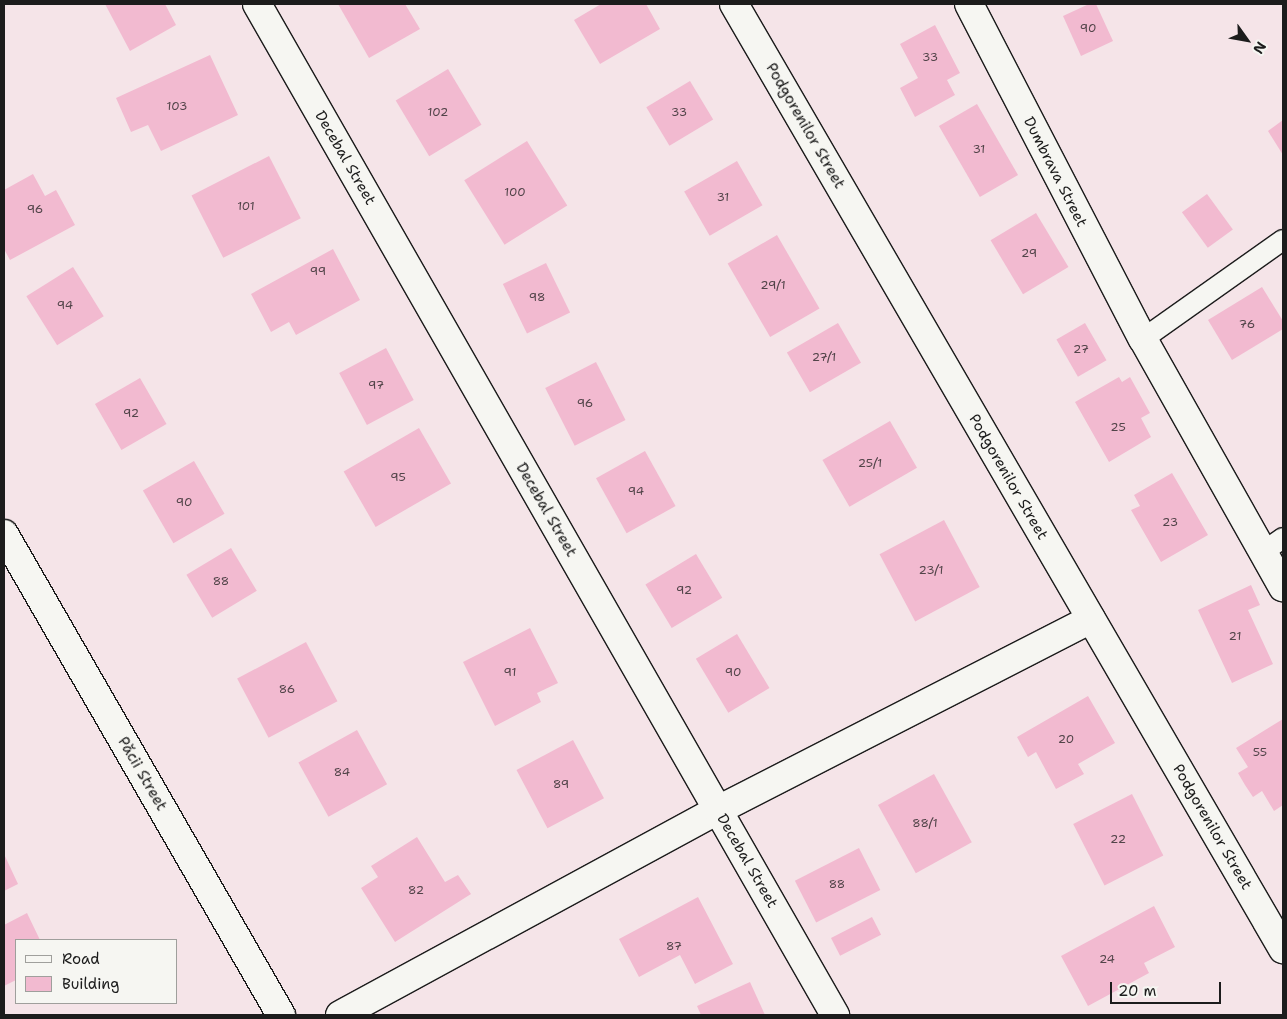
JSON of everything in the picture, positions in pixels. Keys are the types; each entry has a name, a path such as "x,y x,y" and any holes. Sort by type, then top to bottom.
{"street":[{"name":"Decebal Street","path":"257,4 835,1015"},
{"name":"Podgorenilor Street","path":"734,4 1283,949"},
{"name":"Dumbrava Street","path":"969,4 1142,339 1273,545 1283,587"},
{"name":"Păcii Street","path":"4,534 281,1015"},
{"path":"340,1015 718,810 1091,619"}],"lane":[{"path":"1142,339 1283,240"}],"building":[{"path":"105,4 165,4 176,25 130,51"},
{"path":"338,4 405,4 420,29 369,58"},
{"path":"601,4 646,4 660,29 600,64 574,20"},
{"path":"1089,4 1096,4 1113,41 1081,56 1063,16"},
{"path":"935,25 960,73 947,80 955,95 915,117 900,88 918,78 900,44"},
{"path":"210,55 238,115 161,151 148,125 131,132 116,98"},
{"path":"448,69 481,125 429,156 396,100"},
{"path":"690,81 713,120 669,146 646,107"},
{"path":"977,104 1018,175 980,197 939,126"},
{"path":"1283,120 1283,155 1268,131"},
{"path":"527,141 567,205 505,245 464,180"},
{"path":"269,156 301,218 223,258 191,195"},
{"path":"737,161 762,205 710,236 684,192"},
{"path":"33,174 45,196 56,190 75,225 10,260 4,249 4,190"},
{"path":"1207,194 1233,230 1208,248 1182,212"},
{"path":"1036,213 1068,267 1023,294 991,240"},
{"path":"777,235 820,309 770,337 728,264"},
{"path":"333,249 360,300 296,335 289,322 271,332 251,294"},
{"path":"546,263 570,312 527,333 503,284"},
{"path":"73,267 104,316 57,345 26,296"},
{"path":"1262,287 1283,321 1283,329 1232,360 1208,320"},
{"path":"838,323 861,363 810,392 787,352"},
{"path":"1085,323 1106,360 1078,377 1056,340"},
{"path":"386,348 414,400 367,425 339,373"},
{"path":"596,362 626,420 575,446 545,388"},
{"path":"1119,377 1122,382 1130,377 1150,413 1141,418 1151,437 1109,462 1075,402"},
{"path":"140,378 167,424 121,450 95,404"},
{"path":"890,421 917,468 849,507 822,460"},
{"path":"419,428 451,483 376,527 344,472"},
{"path":"645,451 676,506 627,533 596,478"},
{"path":"194,461 224,514 173,543 143,491"},
{"path":"1172,473 1208,535 1161,562 1131,510 1140,506 1134,495"},
{"path":"944,520 980,587 915,621 880,554"},
{"path":"231,548 257,591 212,618 186,575"},
{"path":"696,554 722,598 672,628 645,584"},
{"path":"1251,585 1260,605 1248,610 1273,664 1232,683 1198,610"},
{"path":"530,628 558,683 537,693 541,702 495,726 463,662"},
{"path":"737,634 769,688 728,713 696,659"},
{"path":"306,642 337,701 269,738 237,679"},
{"path":"1088,696 1115,743 1078,764 1084,774 1056,789 1036,752 1028,757 1017,737"},
{"path":"1283,719 1283,805 1274,811 1262,791 1253,797 1245,785 1238,773 1248,767 1236,748"},
{"path":"357,730 387,784 328,817 298,762"},
{"path":"573,740 604,798 547,828 516,770"},
{"path":"934,774 972,842 916,873 878,805"},
{"path":"1132,794 1163,855 1105,885 1073,824"},
{"path":"417,837 445,882 458,875 471,894 395,942 361,888 378,877 371,866"},
{"path":"859,848 880,890 816,923 795,881"},
{"path":"4,854 18,884 4,891"},
{"path":"698,897 733,964 695,984 680,955 639,977 619,939"},
{"path":"1154,906 1175,947 1144,963 1149,973 1088,1006 1061,956"},
{"path":"27,913 40,939 15,939 15,980 4,986 4,925"},
{"path":"872,917 881,935 840,956 831,938"},
{"path":"750,982 765,1015 701,1015 697,1006"}]}
